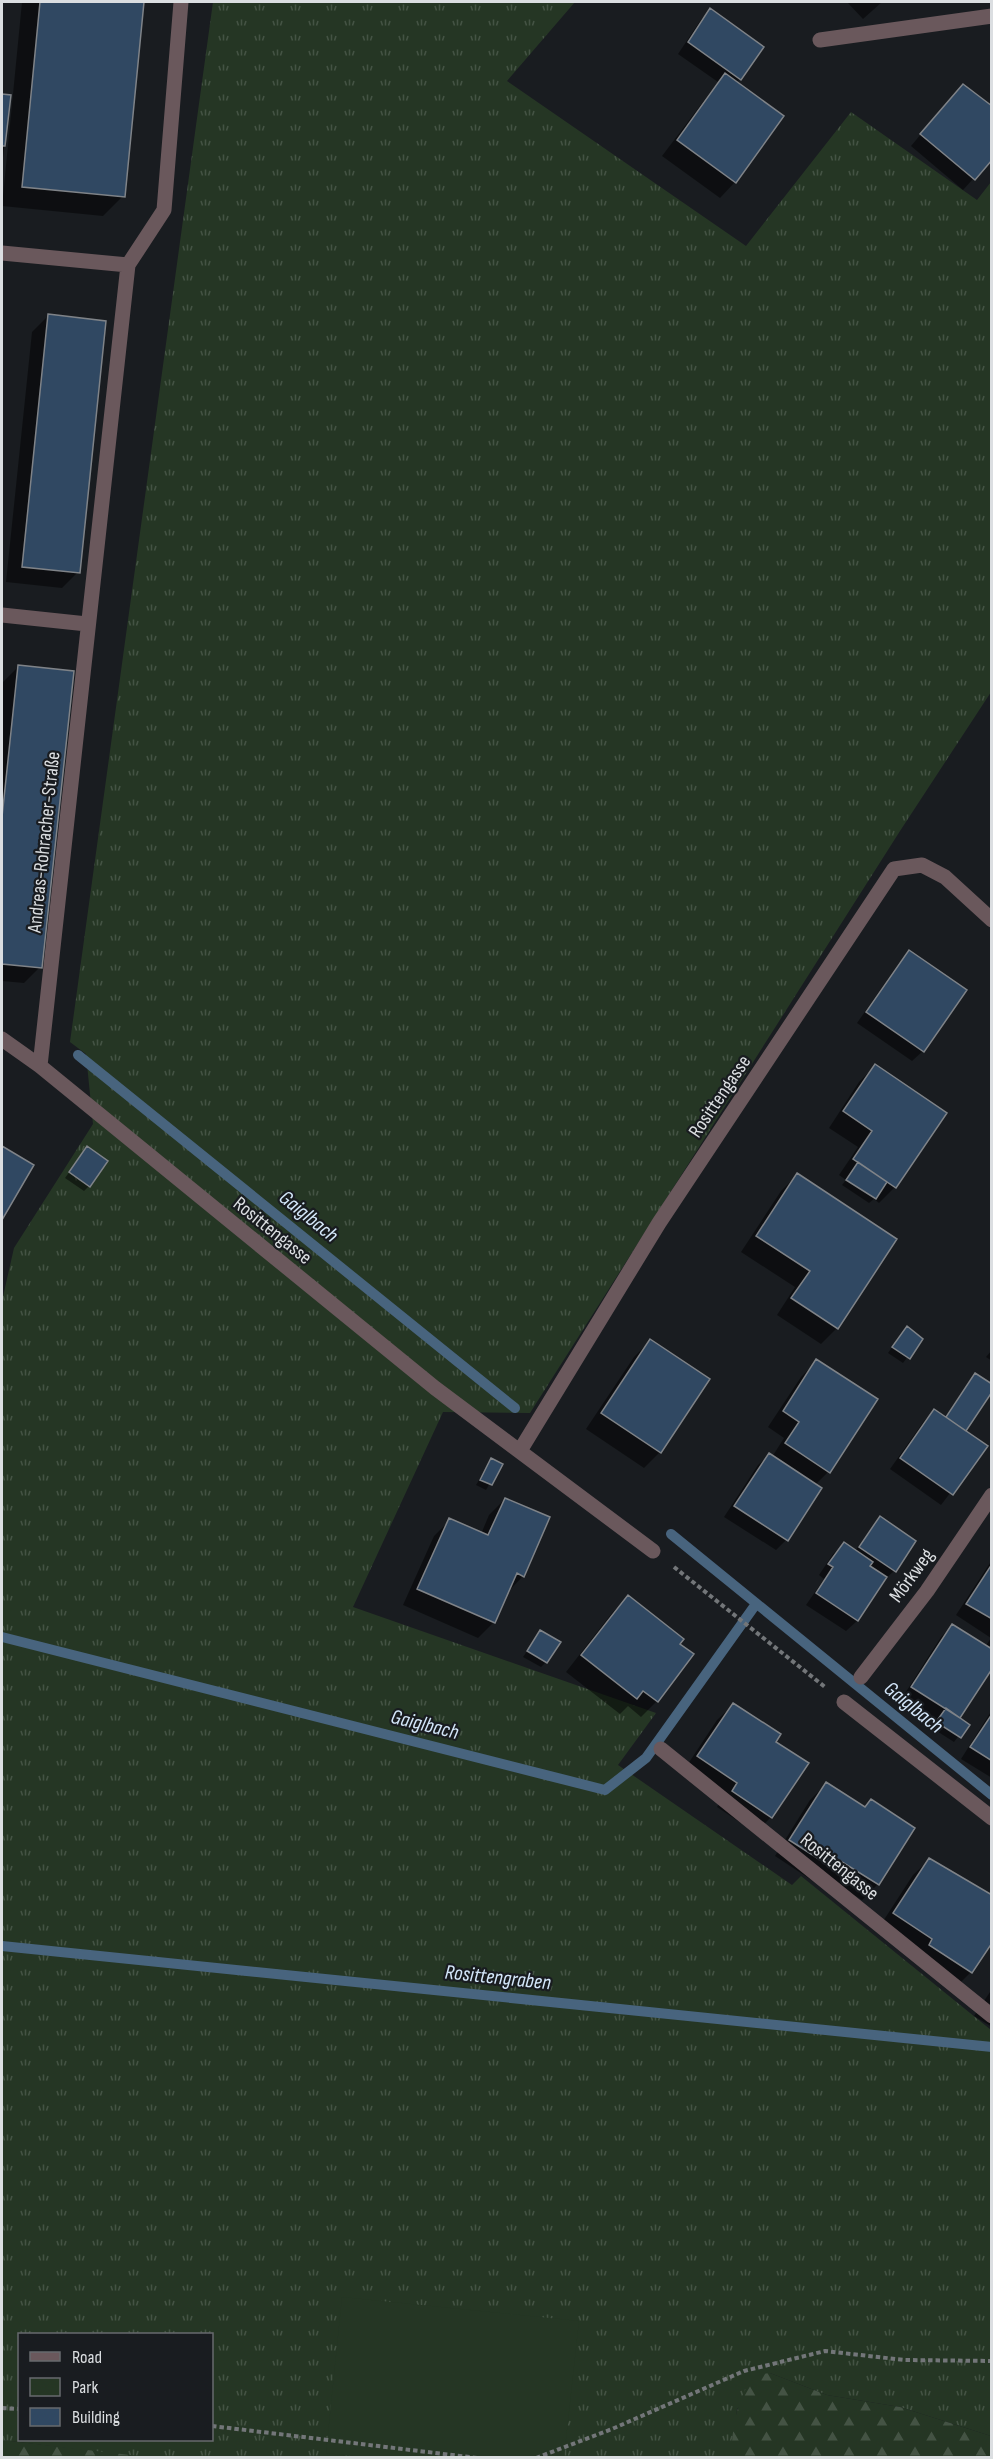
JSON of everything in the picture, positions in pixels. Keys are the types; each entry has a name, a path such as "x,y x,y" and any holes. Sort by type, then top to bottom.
{"street":[{"name":"Andreas-Rohracher-Straße","path":"40,1066 128,265 164,210 181,2"},
{"path":"820,40 992,16"},
{"path":"2,253 128,265"},
{"path":"2,615 87,624"},
{"name":"Rosittengasse","path":"521,1449 659,1223 894,869 922,865 945,877 992,920"},
{"name":"Rosittengasse","path":"2,1039 40,1066 435,1388 521,1449 653,1551"},
{"name":"Mörkweg","path":"861,1677 927,1591 992,1495"},
{"path":"844,1702 992,1818"},
{"name":"Rosittengasse","path":"661,1749 992,2016"}],"path":[{"path":"653,1551 844,1702"},
{"path":"536,2457 612,2429 744,2372 825,2351 904,2360 992,2361"},
{"path":"2,2408 18,2409"},
{"path":"213,2426 477,2457"}],"green space":[{"path":"213,2 575,2 507,81 746,246 851,112 977,200 991,182 991,692 530,1413 443,1412 353,1607 656,1713 618,1765 792,1885 801,1876 991,2030 991,2436 900,2407 827,2395 770,2373 737,2409 732,2457 147,2458 2,2440 2,1301 14,1248 93,1124 86,1054 70,1042"},
{"path":"342,2297 579,2321 564,2457 370,2458 326,2453"},
{"path":"770,2373 827,2395 900,2407 991,2436 991,2457 732,2457 734,2425 743,2394 754,2375"},
{"path":"2,2440 147,2457 2,2457"}],"building":[{"path":"40,2 144,2 125,197 22,187"},
{"path":"710,8 764,47 741,80 688,42"},
{"path":"725,73 784,116 736,183 677,140"},
{"path":"963,84 992,106 992,160 975,180 920,134"},
{"path":"2,94 11,95 5,146 2,146"},
{"path":"48,314 106,321 80,573 22,567"},
{"path":"18,665 74,671 42,968 2,964 2,817"},
{"path":"909,950 967,990 924,1052 866,1012"},
{"path":"875,1064 947,1113 896,1188 853,1159 872,1131 843,1111"},
{"path":"2,1146 34,1165 2,1220"},
{"path":"87,1146 108,1161 90,1187 69,1172"},
{"path":"858,1162 887,1182 876,1199 846,1180"},
{"path":"797,1173 897,1239 838,1329 791,1298 810,1271 756,1236"},
{"path":"907,1326 923,1339 910,1359 892,1347"},
{"path":"650,1339 710,1379 661,1453 601,1413"},
{"path":"816,1359 878,1399 830,1473 785,1443 799,1422 783,1411"},
{"path":"975,1373 992,1384 992,1392 966,1431 946,1417"},
{"path":"934,1409 988,1446 953,1495 900,1458"},
{"path":"769,1453 822,1488 788,1541 734,1506"},
{"path":"491,1458 503,1464 492,1485 480,1480"},
{"path":"505,1498 550,1517 524,1577 517,1573 495,1623 417,1589 449,1518 488,1535"},
{"path":"880,1516 916,1541 896,1572 859,1547"},
{"path":"844,1542 873,1562 870,1566 887,1577 858,1621 816,1593 833,1567 828,1564"},
{"path":"992,1564 992,1619 966,1604"},
{"path":"628,1595 684,1639 680,1644 694,1654 658,1702 643,1691 637,1699 581,1655"},
{"path":"952,1624 992,1649 992,1669 960,1718 911,1687"},
{"path":"540,1630 561,1642 547,1663 527,1651"},
{"path":"733,1703 781,1734 776,1742 809,1763 772,1818 732,1791 737,1783 697,1756"},
{"path":"946,1708 970,1725 961,1738 936,1722"},
{"path":"992,1714 992,1761 970,1747"},
{"path":"826,1782 865,1807 871,1799 915,1828 879,1885 839,1860 833,1868 789,1840"},
{"path":"929,1858 992,1895 992,1943 972,1973 929,1945 932,1939 893,1913"}],"waterway":[{"name":"Gaiglbach","path":"78,1055 515,1408"},
{"name":"Gaiglbach","path":"671,1534 992,1795"},
{"name":"Gaiglbach","path":"2,1637 605,1790 646,1758 756,1604"},
{"name":"Rosittengraben","path":"2,1946 992,2047"}]}
